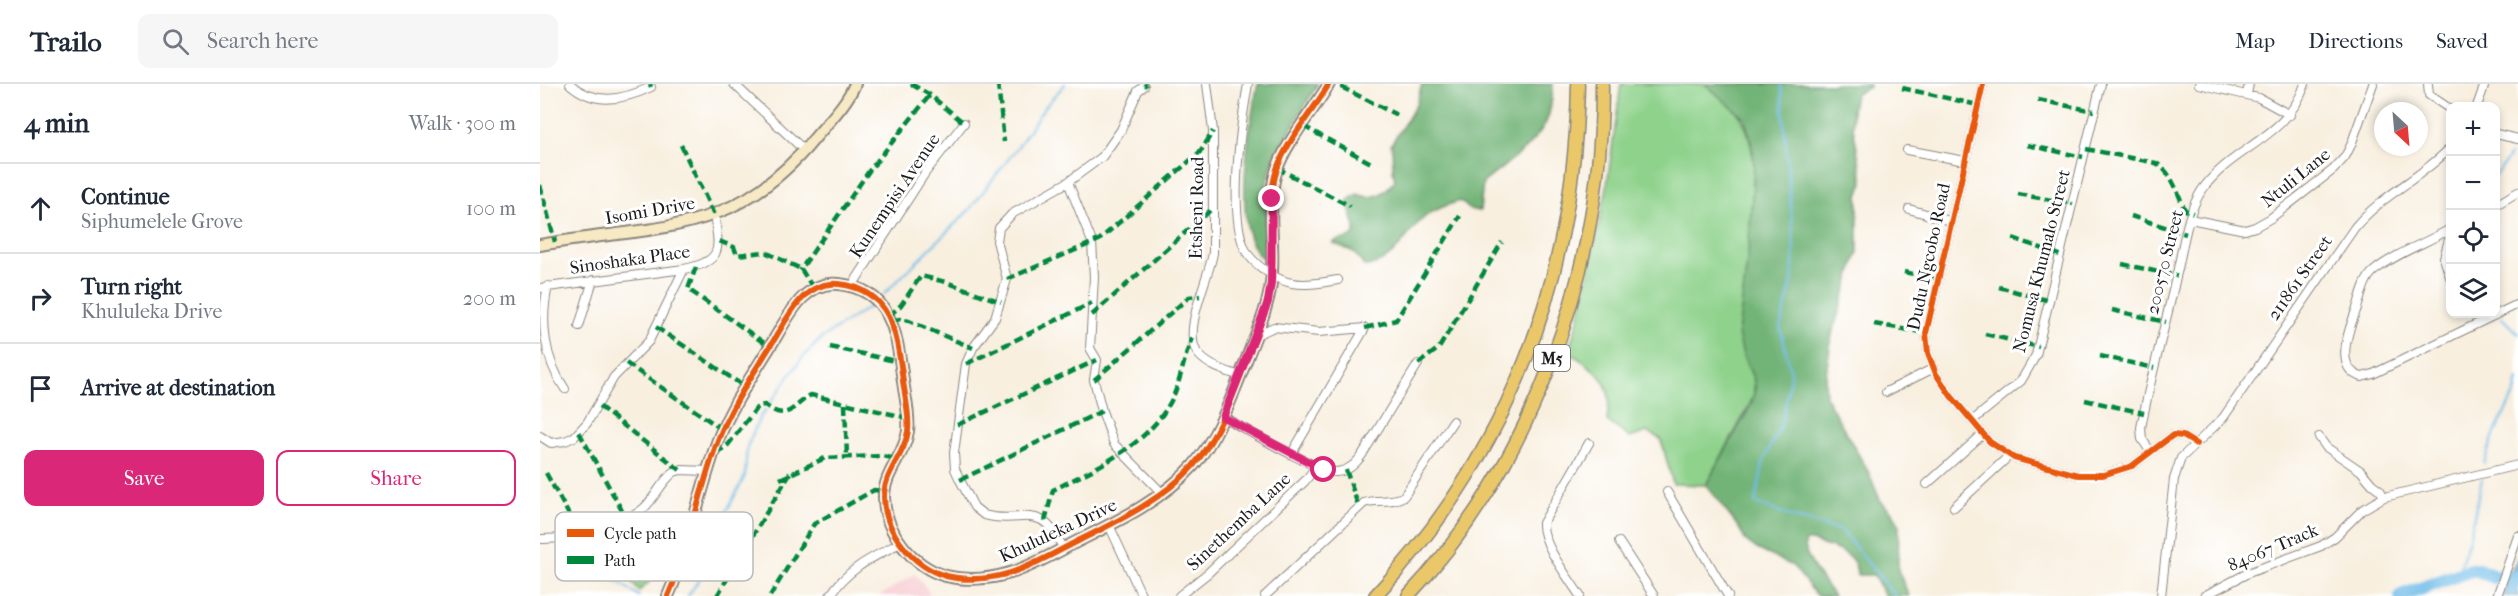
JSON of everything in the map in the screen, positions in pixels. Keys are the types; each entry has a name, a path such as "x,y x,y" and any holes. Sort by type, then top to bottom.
{"main road":[{"name":"M5","path":"1375,596 1421,543 1459,490 1490,436 1532,344 1551,287 1567,219 1576,145 1578,84"},
{"name":"M5","path":"1408,596 1453,542 1486,492 1513,445 1551,360 1574,294 1590,228 1599,157 1602,84"}],"street":[{"path":"570,84 585,95 606,100 627,97 651,87"},
{"path":"734,84 804,151"},
{"name":"Isomi Drive","path":"540,245 668,228 714,215 763,189 804,151 844,102 855,84"},
{"name":"Etsheni Road","path":"1207,84 1213,130 1213,253 1210,271 1200,296 1192,338 1199,354 1215,367 1240,376"},
{"path":"1248,84 1238,152 1238,214 1245,248 1257,263 1272,274 1293,284 1338,280"},
{"name":"Khululeka Drive","path":"852,286 872,297 883,307 892,321 897,340 908,431 887,478 884,502 886,514 900,543 911,555 935,572 946,576 973,579 1012,573 1140,509 1194,465 1208,445 1223,417 1268,302 1272,274 1272,199 1277,168 1329,84"},
{"name":"Dudu Ngcobo Road","path":"1983,84 1926,333 1928,353 1934,368 1952,396 1995,447 2009,456 2052,469 2092,476 2124,469 2138,462 2172,435 2183,436 2196,444"},
{"name":"Nomusa Khumalo Street","path":"1972,420 2021,381 2036,355 2101,84"},
{"path":"2199,84 2247,94 2276,105 2290,115"},
{"path":"2247,94 2249,84"},
{"name":"200570 Street","path":"2151,452 2142,439 2141,428 2190,219 2198,198 2213,177 2290,115 2305,84"},
{"name":"Ntuli Lane","path":"2190,219 2245,230 2271,218 2333,170 2345,157 2373,84"},
{"path":"2428,84 2429,95 2446,106"},
{"path":"2479,102 2486,84"},
{"path":"1063,548 1052,528 1045,521 1031,516 989,517 979,512 964,490 954,462 961,388 966,364 973,348 995,318 1007,279 997,241 999,228 1012,214 1068,182 1102,157 1113,143 1132,107 1137,91 1144,86"},
{"name":"Kunempisi Avenue","path":"852,286 925,173 964,123"},
{"path":"2500,135 2518,139"},
{"name":"Dudu Ngcobo Road","path":"1907,150 1965,161"},
{"name":"211861 Street","path":"2161,596 2176,472 2181,458 2223,418 2355,226 2370,211 2415,180 2446,152"},
{"path":"1068,182 1092,242 1094,277 1090,348 1096,360 1094,381 1101,411 1114,444 1162,493"},
{"path":"2500,203 2518,192"},
{"name":"Dudu Ngcobo Road","path":"1909,209 1950,221"},
{"name":"Sinoshaka Place","path":"544,287 684,269 706,264 718,251 719,241 714,215"},
{"path":"2446,232 2393,258 2369,276 2347,339 2345,357 2349,369 2359,377 2366,376 2518,304"},
{"path":"540,435 551,443 565,441 574,437 587,423 614,377 649,341 684,269"},
{"path":"579,326 593,280"},
{"path":"696,512 708,471 733,407 801,298 813,288 832,283 852,286"},
{"path":"544,287 548,356 565,389"},
{"path":"1256,335 1274,327 1319,332 1365,328 1292,453"},
{"path":"1223,417 1316,467 1335,472 1354,466 1418,364"},
{"path":"1886,392 1934,368"},
{"path":"1265,596 1359,508 1370,501 1392,502 1404,496 1453,421"},
{"path":"1927,484 1983,434"},
{"path":"2319,437 2331,452 2361,471 2384,497"},
{"path":"1580,596 1547,542 1543,523 1588,442"},
{"path":"1954,507 2009,456"},
{"name":"84067 Track","path":"2204,596 2248,573 2321,546 2335,537 2362,510 2384,497 2518,465"},
{"name":"Sinethemba Lane","path":"1179,596 1208,573 1305,481 1316,467"},
{"path":"637,512 646,506 674,472 708,471"},
{"path":"1667,492 1728,596"},
{"path":"1109,525 1142,596"},
{"path":"2497,596 2518,536"},
{"path":"540,539 555,538"},
{"path":"1619,542 1654,596"},
{"path":"830,596 839,582 855,568 900,543"},
{"path":"668,596 674,581"}],"shaded area":[{"path":"915,574 930,596 879,596"}],"green space":[{"path":"1258,84 1318,84 1275,156 1267,181 1264,257 1261,257 1252,244 1245,201 1245,174"},
{"path":"1422,84 1553,84 1550,109 1544,126 1530,144 1483,183 1480,211 1469,209 1461,201 1439,209 1426,216 1391,254 1374,265 1364,266 1354,252 1333,243 1350,238 1355,233 1347,201 1357,194 1369,197 1378,195 1395,180 1391,145 1416,105"},
{"path":"1621,84 1705,84 1727,101 1741,117 1752,148 1754,163 1743,355 1754,380 1754,396 1706,485 1673,484 1661,439 1647,432 1630,438 1607,421 1609,399 1606,385 1592,368 1568,352 1578,320 1606,192"},
{"path":"1705,84 1869,84 1869,87 1855,95 1852,109 1863,182 1858,196 1858,252 1832,334 1825,381 1826,397 1869,473 1880,500 1893,513 1899,524 1898,570 1909,596 1885,596 1874,575 1857,575 1854,562 1845,553 1813,541 1806,541 1805,546 1810,561 1834,596 1817,596 1793,566 1757,549 1745,540 1739,528 1706,485 1751,405 1755,388 1738,334 1748,253 1753,185 1754,163 1750,136 1744,118"},
{"path":"630,581 650,581 639,591"}],"water":[{"path":"2518,558 2518,596 2504,596 2507,579"}],"waterway":[{"path":"884,294 969,210 1017,148 1044,108 1065,84"},
{"path":"1781,84 1794,246 1792,283 1780,327 1791,373 1782,423 1764,460 1755,503 1842,531 1895,596"},
{"path":"2500,170 2510,155"},
{"path":"769,405 802,358 822,338 872,305"},
{"path":"2502,318 2518,334"},
{"path":"2484,463 2494,435 2515,392 2518,379"},
{"path":"726,512 745,476 747,447 760,417 766,410"},
{"path":"2457,577 2469,539 2482,479"},
{"path":"2401,596 2471,570 2478,570 2494,577 2518,579"},
{"path":"616,581 639,596"},
{"path":"688,596 698,581"}],"marked path":[{"path":"911,84 930,95 964,123"},
{"path":"998,84 1004,142"},
{"path":"1341,87 1397,115"},
{"path":"1902,88 1978,105"},
{"path":"813,288 801,269 869,171 930,95"},
{"path":"2038,100 2094,111"},
{"path":"1303,126 1371,163"},
{"path":"1007,279 1099,240 1201,151 1213,131"},
{"path":"681,145 714,215"},
{"path":"2027,145 2083,157"},
{"path":"2086,149 2156,163 2170,177 2185,210 2193,213"},
{"path":"1277,168 1350,206"},
{"path":"540,185 555,242"},
{"path":"2018,194 2073,204"},
{"path":"1092,315 1213,208"},
{"path":"1365,328 1396,320 1460,216"},
{"path":"2131,216 2186,234"},
{"path":"2013,238 2060,255"},
{"path":"719,241 734,247 737,255 765,252 801,269"},
{"path":"1418,364 1439,348 1502,242"},
{"path":"2122,264 2177,276"},
{"path":"696,267 688,289 770,347"},
{"path":"1904,272 1937,279"},
{"path":"889,316 901,305 921,276 946,282 1001,302"},
{"path":"1999,287 2050,301"},
{"path":"1094,380 1189,297 1200,296"},
{"path":"966,364 1092,303"},
{"path":"2112,310 2166,322"},
{"path":"892,321 900,319 909,321 973,348"},
{"path":"1874,324 1926,333"},
{"path":"656,327 745,387"},
{"path":"1985,334 2039,347"},
{"path":"1045,521 1053,490 1120,454 1149,430 1162,415 1175,392 1192,338"},
{"path":"830,347 900,362"},
{"path":"2100,356 2154,368"},
{"path":"957,425 1097,360"},
{"path":"626,363 723,430"},
{"path":"715,450 722,450 728,445 758,406 765,405 779,413 785,413 811,395 908,418"},
{"path":"2085,400 2144,413"},
{"path":"845,404 847,457"},
{"path":"599,406 680,470"},
{"path":"960,480 1102,411"},
{"path":"579,432 623,512"},
{"path":"780,479 825,458 883,456 896,459"},
{"path":"1346,470 1359,508"},
{"path":"546,473 567,512"},
{"path":"753,535 790,473"},
{"path":"770,596 814,524 874,490 884,491"},
{"path":"717,596 726,581"}],"cycle path":[{"path":"695,512 718,440 744,389 799,301 807,293 827,284 857,288 871,296 882,306 895,333 907,406 908,431 903,448 887,480 884,497 885,510 895,535 922,565 946,576 970,579 1010,573 1110,525 1155,499 1181,478 1202,454 1218,428 1236,386 1261,321 1269,292 1272,269 1271,211 1277,169 1293,137 1329,84"},
{"path":"1983,84 1926,333 1928,353 1936,374 1951,396 1990,442 2014,458 2078,475 2103,475 2132,466 2173,435 2183,436 2196,444"},
{"path":"668,596 674,581"}],"route":[{"path":"1272,199 1271,283 1268,302 1223,417 1324,470"}]}
